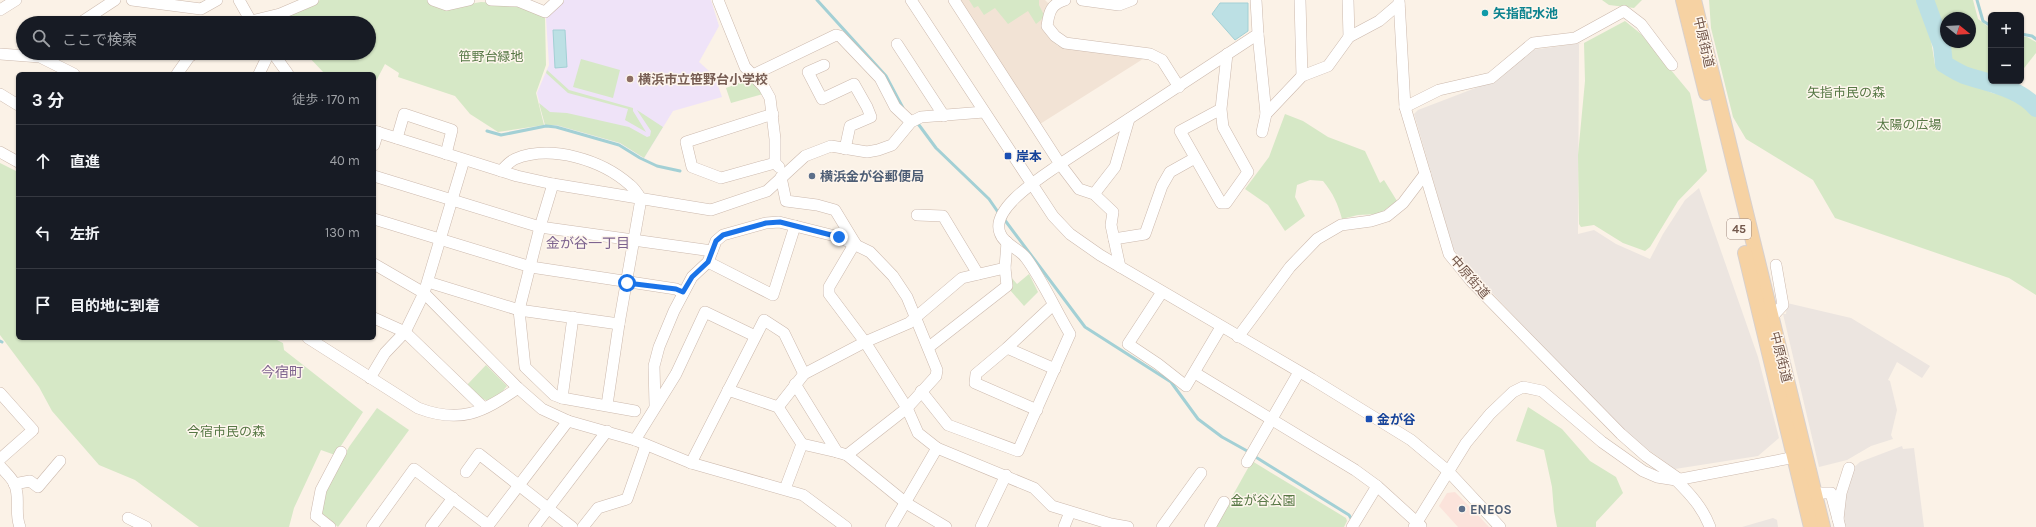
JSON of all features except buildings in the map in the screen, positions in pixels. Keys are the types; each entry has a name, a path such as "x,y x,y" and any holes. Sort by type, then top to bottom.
{"main road":[{"name":"中原街道","path":"1683,0 1800,456 1814,493 1823,527"},
{"name":"中原街道","path":"1694,0 1771,318 1800,456 1811,527"}],"street":[{"path":"0,10 16,0"},
{"path":"91,16 115,0"},
{"path":"132,0 201,9 217,0"},
{"path":"239,0 246,16"},
{"path":"272,16 313,0"},
{"path":"433,0 446,5 469,0"},
{"path":"491,0 518,1 545,12 558,0"},
{"path":"718,0 745,66 764,87 770,98 775,139 775,163 783,176 786,201 817,205 835,210 855,243"},
{"path":"911,0 1053,216 1070,234 1120,267 1412,440 1448,471 1500,527"},
{"path":"954,0 1060,164 1079,189 1094,194 1113,212 1111,225 1120,267"},
{"path":"1065,0 1056,3 1049,12 1047,26 1055,36 1065,43 1150,54 1162,60 1179,87"},
{"path":"1082,0 1119,5 1132,0"},
{"path":"1256,0 1266,114 1262,132"},
{"path":"1300,0 1302,76"},
{"path":"1348,0 1350,37"},
{"path":"1266,114 1302,76 1328,66 1350,37 1379,21 1399,2"},
{"name":"中原街道","path":"1399,2 1405,107 1449,254 1471,281 1621,434 1646,456 1678,479 1692,496 1706,517 1710,527"},
{"path":"1405,107 1439,90 1491,78 1533,43 1575,38 1624,11 1641,24 1672,65"},
{"path":"922,391 948,425 1018,451 1070,334 1025,256 1007,242 1000,234 998,222 1002,212 1032,185 1060,164 1258,34"},
{"path":"754,75 836,35 840,36 880,78 895,107 911,122"},
{"path":"897,44 944,116"},
{"path":"0,54 16,54"},
{"path":"1221,108 1180,131 1221,203 1226,203 1248,172 1223,127 1221,108 1227,54"},
{"path":"46,60 70,72"},
{"path":"178,72 185,60"},
{"path":"260,72 266,60"},
{"path":"278,60 287,72"},
{"path":"824,66 808,72 822,99 854,84 868,107 871,117 850,126 845,149"},
{"path":"0,94 16,104"},
{"path":"376,131 464,160 553,184 711,210 767,191 805,156 831,146 867,152 892,146 911,122 921,117 984,112"},
{"path":"397,138 404,114 452,130 446,154"},
{"path":"773,114 686,142 692,167 721,178 775,163"},
{"path":"1094,194 1115,167 1129,119"},
{"path":"0,152 16,161"},
{"path":"501,171 515,159 540,154 584,158 601,166 630,185 641,199 619,324 607,405"},
{"path":"1114,239 1145,234 1162,186 1170,172 1195,158"},
{"path":"370,378 384,353 405,332 426,288 439,238 464,160"},
{"path":"1238,337 1290,267 1317,239 1341,225 1371,221 1387,216 1404,203 1425,174"},
{"path":"376,177 540,227 634,241 710,257 773,295 795,226"},
{"path":"553,184 540,227 520,310 525,367 554,395 562,398 635,411"},
{"path":"917,215 943,216 978,274"},
{"path":"376,221 439,238 530,267 627,283 676,289 683,292"},
{"path":"650,411 654,366 659,347 683,292 692,277 710,257 716,241 723,235 766,223 780,222 839,237 848,242 855,243 870,252 893,276 908,297 937,370 936,376 907,408 842,454 802,444 778,407 728,390"},
{"path":"928,347 1007,286 1005,268 1007,242"},
{"path":"855,243 829,287 830,294 865,342 907,408 918,433 937,448 1006,475 1034,488 1052,506 1128,527"},
{"path":"376,265 426,288 520,310 619,324"},
{"path":"1771,318 1783,305 1776,265"},
{"path":"778,407 804,374 865,342 909,323 916,315 962,278 1005,268"},
{"path":"426,288 518,388 542,409 568,421 635,440 690,463 803,495 816,503 846,527"},
{"path":"1162,292 1128,344 1158,364 1186,386 1221,327"},
{"path":"1037,410 975,383 976,374 1007,348 1053,305"},
{"path":"635,440 650,411 676,374 705,312 754,336"},
{"path":"562,398 573,317"},
{"path":"376,319 405,332 484,408"},
{"path":"690,463 754,336 764,320 784,333 804,374"},
{"path":"311,340 418,408 434,414 447,417 469,414 497,402 518,388"},
{"path":"1007,348 1055,369"},
{"path":"1247,462 1299,372"},
{"path":"1195,373 1343,462 1377,486 1418,525 1448,471 1466,443 1490,414 1513,392 1523,388 1529,387 1542,391 1602,442 1643,471 1657,477 1678,479 1800,456"},
{"path":"796,384 842,454 906,503 946,527"},
{"path":"0,393 33,430 0,459"},
{"path":"372,527 414,469 488,526 568,421"},
{"path":"534,527 607,431"},
{"path":"785,489 802,444"},
{"path":"583,527 598,508 627,499 646,445"},
{"path":"891,527 937,448"},
{"path":"330,527 316,516 321,490 341,452"},
{"path":"466,472 479,454 572,527"},
{"path":"14,484 30,481 38,487 60,460"},
{"path":"0,466 14,484 17,492 18,526"},
{"path":"1839,523 1841,493 1848,468"},
{"path":"1162,527 1201,473"},
{"path":"981,527 1006,475"},
{"path":"1352,527 1377,486"},
{"path":"1814,493 1832,493 1839,523"},
{"path":"431,527 453,498"},
{"path":"1210,527 1224,502"},
{"path":"1064,527 1070,512"},
{"path":"128,518 146,527"}],"shaded area":[{"name":"横浜市立笹野台小学校","path":"564,0 711,0 719,26 699,62 717,78 716,80 722,97 673,111 644,158 620,143 556,125 545,125 537,93 549,65 546,18"},
{"path":"958,0 1045,0 1049,4 1045,32 1058,46 1143,59 1040,124"},
{"path":"1582,43 1579,44 1578,234 1594,230 1616,244 1650,259 1663,234 1685,200 1699,188 1758,357 1779,438 1758,456 1675,469 1621,430 1461,260 1453,248 1414,114 1418,110 1499,79 1532,50"},
{"path":"1787,303 1851,318 1930,366 1922,378 1897,362 1888,380 1890,381 1897,410 1891,435 1893,439 1871,446 1847,460 1819,467 1783,314 1786,314"},
{"path":"1902,446 1903,449 1914,448 1924,527 1844,527 1843,498 1850,471 1860,462"},
{"path":"1455,492 1489,527 1458,527 1439,506 1447,493"},
{"path":"1773,518 1777,520 1778,527 1742,527"}],"green space":[{"name":"笹野台緑地","path":"320,0 429,0 448,8 481,2 514,4 545,18 546,65 536,93 544,125 498,132 470,114 455,96 398,77 399,73 385,64 376,81 376,72 323,72 312,60 376,60 376,16 282,16"},
{"path":"969,0 1039,0 1039,5 1044,15 1036,24 1028,11 1008,24 995,8 984,15 978,6 974,8"},
{"path":"1602,0 1642,0 1634,8 1609,5"},
{"name":"矢指市民の森","path":"1709,0 1920,0 1927,16 1935,65 1992,93 2029,100 2036,113 2036,295 2009,278 1835,218 1813,180 1746,139 1733,117 1711,28"},
{"path":"1930,0 1973,0 1978,19 1988,27 1988,81 1958,67 1948,56 1945,48 1976,48 1976,12 1940,12 1940,31"},
{"path":"1625,21 1641,34 1690,93 1707,171 1678,201 1650,247 1645,251 1623,243 1594,225 1581,227 1579,224 1578,155 1585,81 1584,43"},
{"path":"2024,37 2036,42 2036,53 2024,68"},
{"path":"581,59 620,70 613,98 573,87"},
{"path":"547,70 569,90 633,108 633,111 646,132 625,120 628,109 568,93 546,73"},
{"path":"749,79 763,94 731,103 726,88"},
{"path":"1998,84 2012,84 2009,87"},
{"path":"539,103 550,112 567,113 629,127 647,137 650,136 651,131 637,110 663,127 644,158 620,143 556,125 545,125"},
{"path":"1285,114 1303,121 1328,137 1365,151 1380,183 1384,180 1397,201 1379,214 1358,215 1342,219 1335,199 1323,181 1310,180 1297,185 1295,197 1305,216 1285,231 1268,205 1245,189 1269,157"},
{"name":"今宿市民の森","path":"0,163 16,171 16,340 277,340 283,343 284,350 363,412 335,455 321,450 294,508 289,527 199,527 135,480 99,465 52,411 39,387 0,335"},
{"path":"1029,274 1038,292 1024,306 1010,290 1010,276 1017,284"},
{"path":"486,365 507,386 496,398 491,400 483,399 478,396 467,385"},
{"path":"1528,407 1562,429 1590,461 1616,477 1623,493 1596,522 1596,527 1557,527 1552,487 1544,450 1516,441"},
{"path":"377,408 409,430 338,527 322,513 326,491 349,447"},
{"name":"金が谷公園","path":"1252,461 1346,518 1347,521 1344,527 1215,527"}],"water":[{"path":"1220,3 1248,3 1248,31 1235,40 1212,14"},
{"path":"553,30 565,30 567,67 555,68"}],"waterway":[{"path":"817,0 886,76 903,108"},
{"path":"1925,0 1942,46 1944,64 1964,75 2012,91 2029,101 2036,108"},
{"path":"1977,0 1983,21 1988,24"},
{"path":"2024,35 2032,36 2036,39"},
{"path":"916,121 936,148 989,199 1000,215"},
{"path":"487,131 501,135 546,126 556,127 619,145 640,158 657,166 680,171"},
{"path":"1004,219 1085,327 1171,382 1198,419 1222,437 1249,452"},
{"path":"1254,456 1349,515 1352,520"}],"place":[{"name":"矢指配水池","path":"1485,13"},
{"name":"横浜市立笹野台小学校","path":"630,79"},
{"name":"岸本","path":"1008,156"},
{"name":"横浜金が谷郵便局","path":"812,176"},
{"name":"金が谷","path":"1369,419"},
{"name":"ENEOS","path":"1462,509"}],"district":[{"name":"金が谷一丁目","path":"588,243"},
{"name":"今宿町","path":"282,372"}],"route":[{"path":"627,283 676,289 683,292 692,277 708,262 716,241 723,235 766,223 780,222 839,237"}],"park label":[{"name":"太陽の広場","path":"1909,124"}]}
